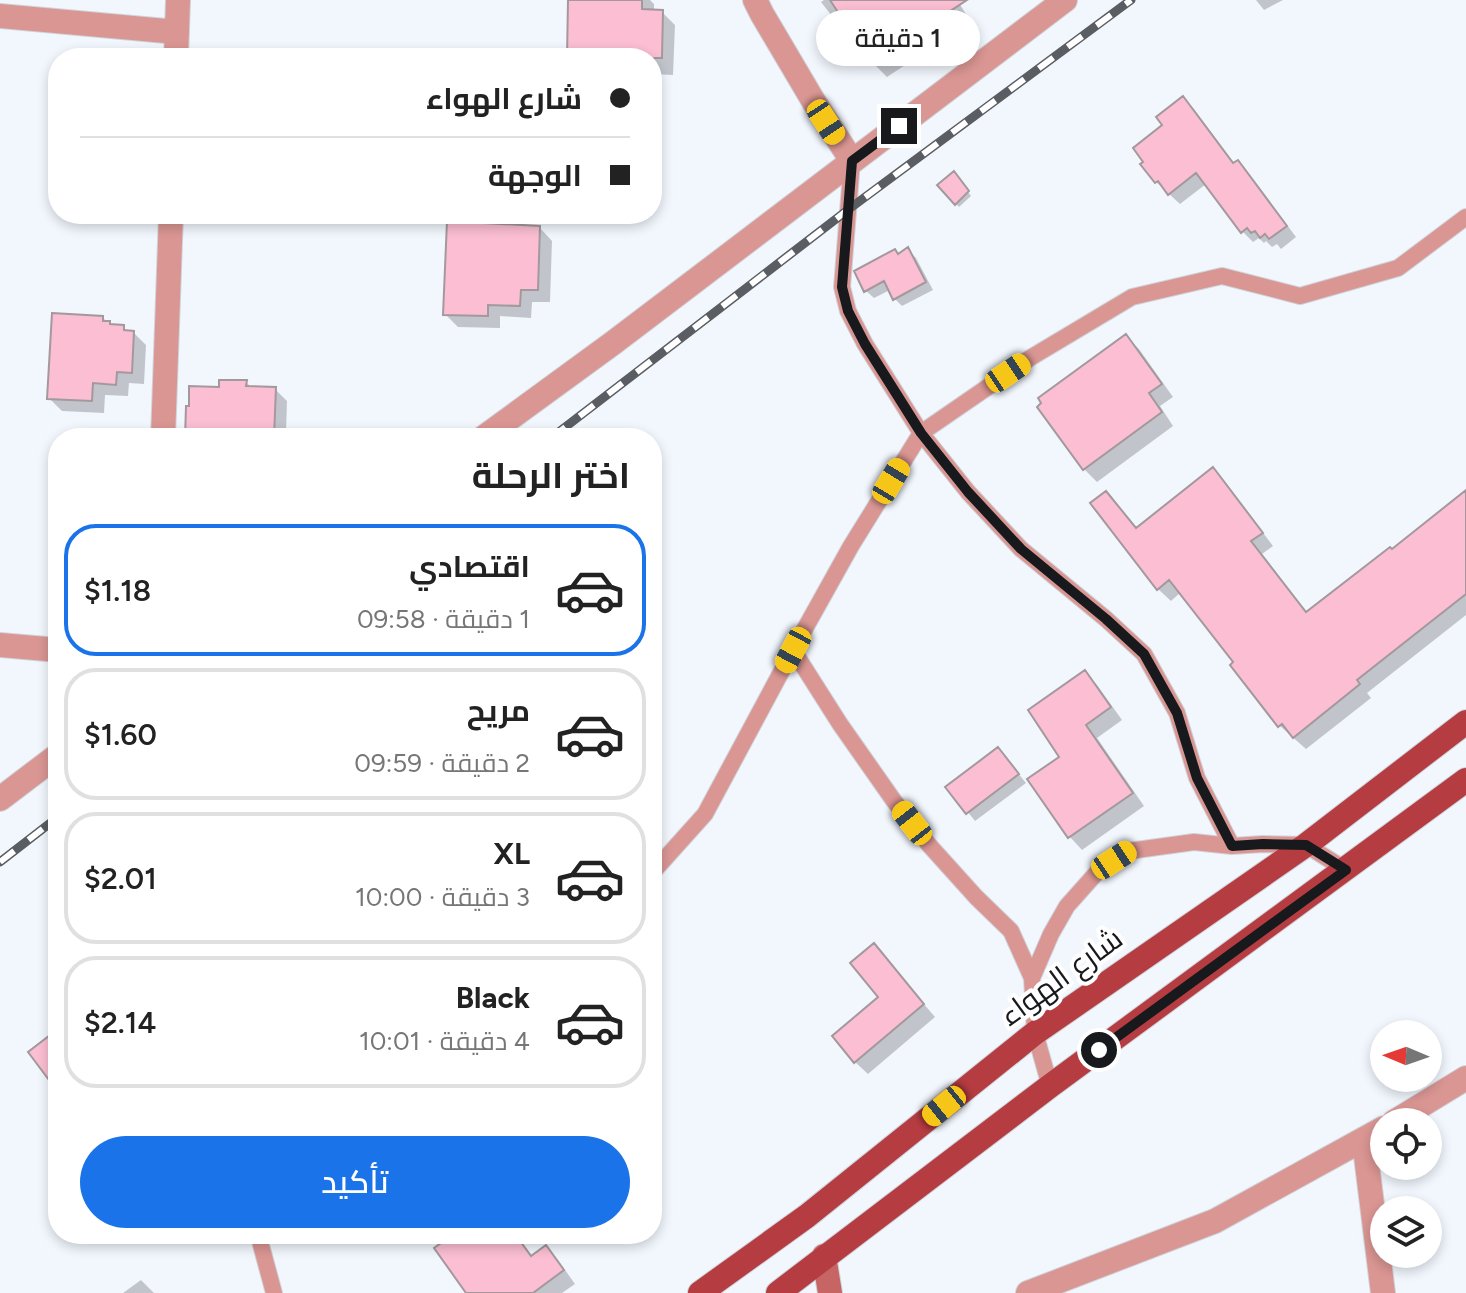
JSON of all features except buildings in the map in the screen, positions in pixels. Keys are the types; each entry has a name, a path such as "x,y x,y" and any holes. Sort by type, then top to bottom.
{"main road":[{"name":"شارع الهواء","path":"700,1293 807,1216 1035,1033 1306,845 1466,722"},
{"path":"778,1293 1050,1086 1466,780"}],"street":[{"path":"176,48 178,0"},
{"path":"755,0 852,161"},
{"path":"497,428 1065,0"},
{"path":"0,16 177,32"},
{"path":"163,428 171,224"},
{"path":"0,645 48,649"},
{"path":"0,799 48,763"},
{"path":"1417,1108 1466,1078"},
{"path":"1028,1293 1215,1221 1370,1136"},
{"path":"1377,1180 1383,1293"},
{"path":"824,1256 830,1293"}],"lane":[{"path":"852,161 842,287 848,311 865,344 921,433 968,492 1021,549 1144,654 1177,713 1197,778 1232,846"},
{"path":"662,862 705,814 851,546 921,433 1030,358 1132,297 1222,276 1300,296 1398,268 1466,217"},
{"path":"793,650 894,801 930,846 1011,931 1032,978 1035,1033 1050,1086"},
{"path":"1032,978 1067,906 1100,869 1129,851 1194,842 1232,846 1306,845 1346,870"},
{"path":"261,1244 274,1293"}],"railway":[{"path":"564,428 849,209 1131,0"},
{"path":"0,862 48,825"}],"route":[{"path":"899,126 852,161 842,287 848,311 865,344 921,433 968,492 1021,549 1144,654 1177,713 1197,778 1232,846 1306,845 1346,870 1099,1050"}]}
